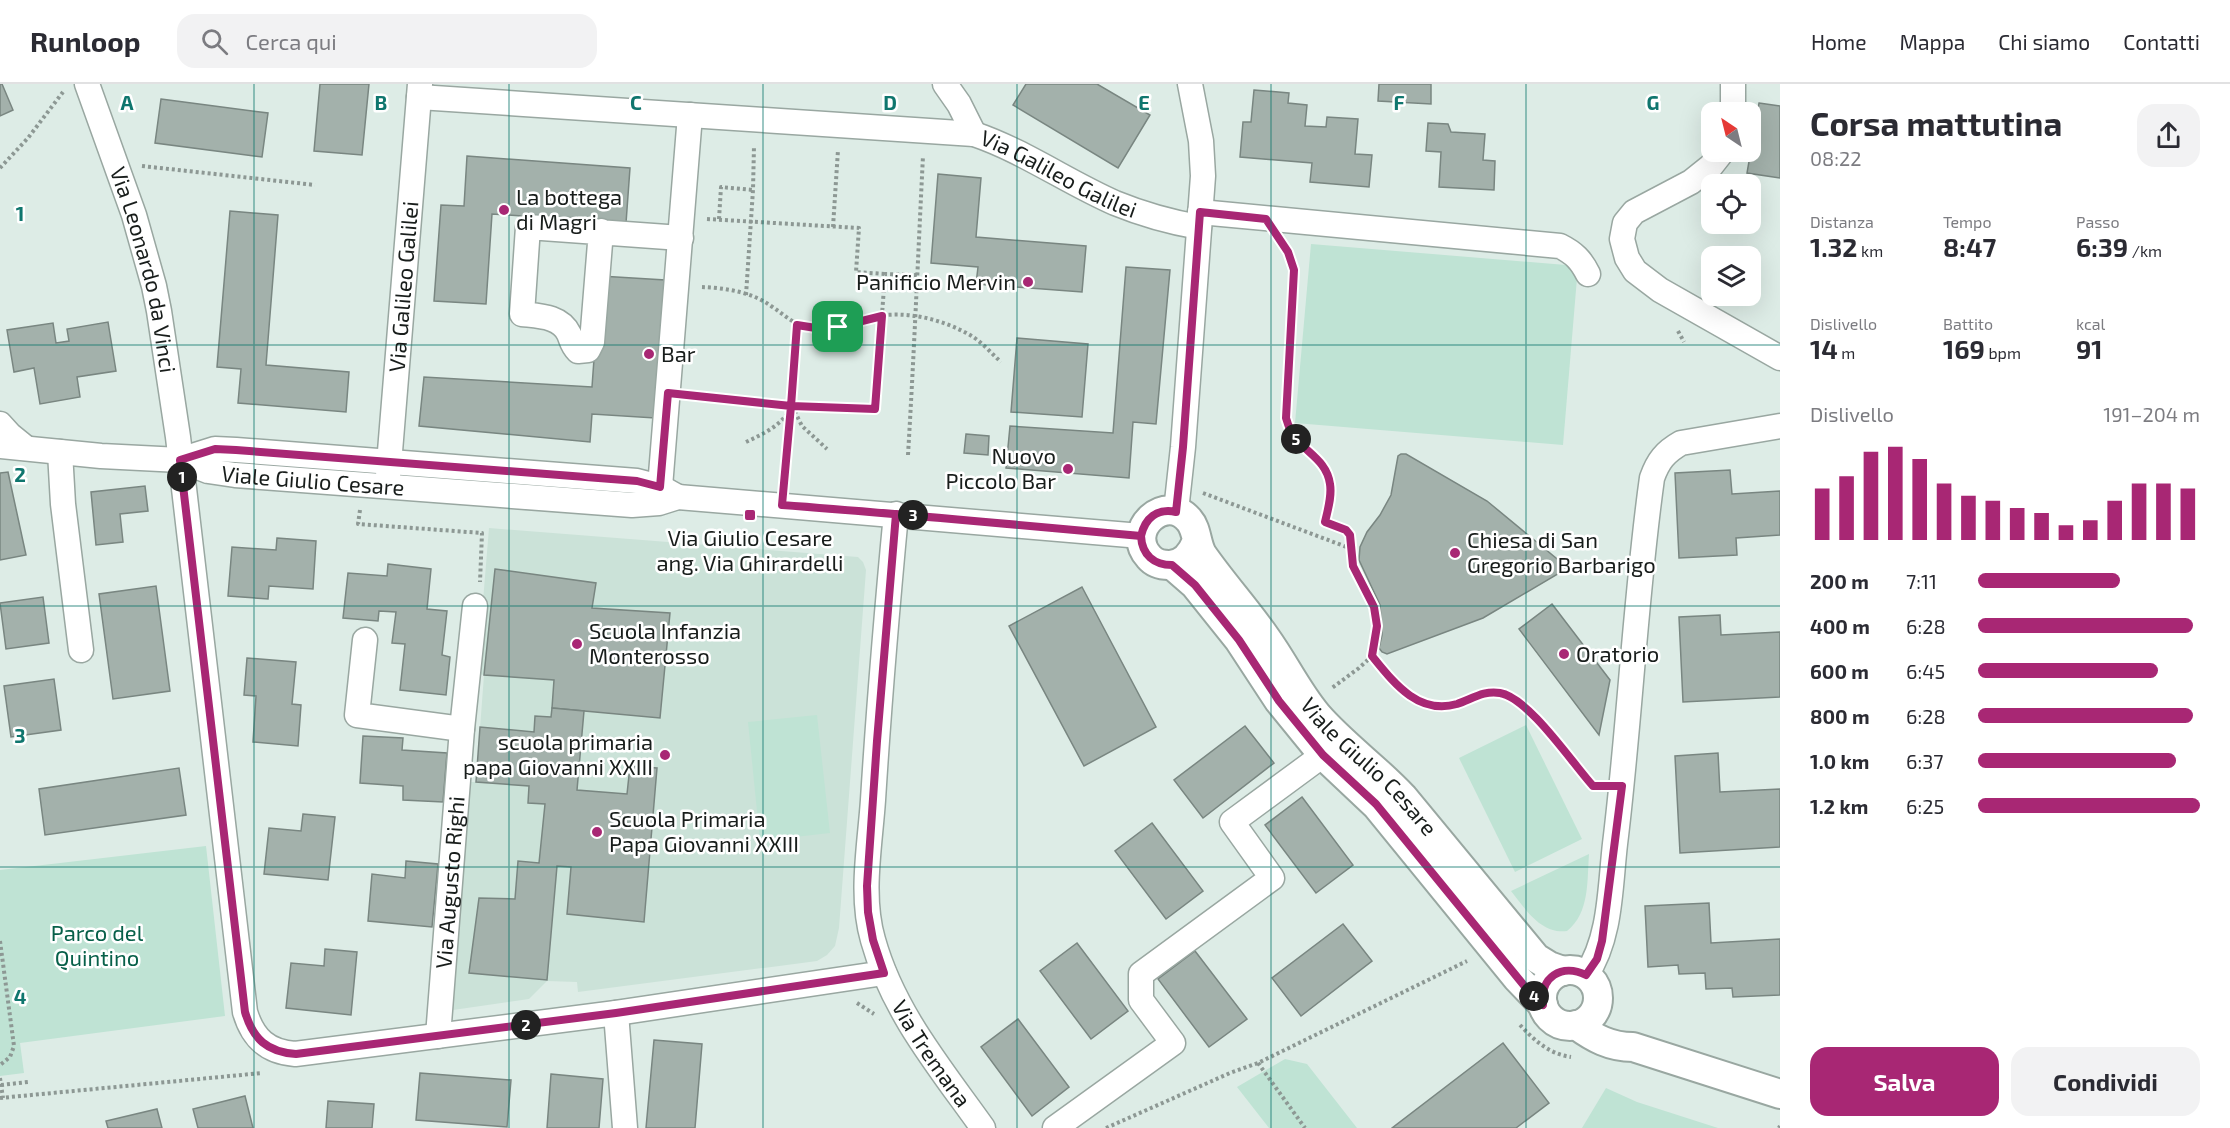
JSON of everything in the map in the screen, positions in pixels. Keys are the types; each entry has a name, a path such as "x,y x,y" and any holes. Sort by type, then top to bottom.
{"street":[{"name":"Via Leonardo da Vinci","path":"87,84 134,215 154,286 174,407 245,1012 249,1027 259,1039 275,1051 296,1054 438,1036"},
{"name":"Via Galileo Galilei","path":"945,84 960,105 974,134 1003,144 1116,203 1177,223 1200,219 1266,219 1560,246 1573,253 1582,262 1588,274"},
{"path":"1141,536 1147,521 1152,516 1168,510 1176,512 1203,176 1202,141 1190,84"},
{"path":"1733,84 1733,102"},
{"name":"Via Galileo Galilei","path":"387,488 419,90"},
{"path":"419,90 690,115 974,134"},
{"path":"669,492 668,393 690,115"},
{"path":"1715,162 1691,182 1634,212 1625,222 1622,239 1627,258 1635,271 1660,290 1780,358"},
{"path":"602,231 592,342 588,350 578,351 571,344 569,333 560,322 543,316 522,314 528,227 602,231 682,227"},
{"path":"0,424 26,448"},
{"path":"1582,982 1597,959 1602,941 1622,786 1652,478 1658,462 1668,451 1681,443 1780,426"},
{"path":"0,446 101,456 180,460"},
{"name":"Viale Giulio Cesare","path":"180,460 215,449 637,481 669,492 782,505 1141,536 1143,549 1152,560 1172,565 1195,585 1239,640 1279,701 1323,755 1376,804 1517,978 1543,1005"},
{"path":"60,452 63,504 81,650"},
{"name":"Viale Giulio Cesare","path":"180,460 208,471 235,476 632,505 659,502 669,492"},
{"name":"Viale Giulio Cesare","path":"1176,512 1192,524 1196,543 1213,570 1257,625 1316,714 1344,743 1391,784 1536,958 1582,982"},
{"name":"Via Tremana","path":"896,514 877,741 867,886 868,912 873,940 898,1006 983,1128"},
{"path":"1172,565 1189,556 1196,543"},
{"name":"Via Augusto Righi","path":"438,1036 462,729 475,606"},
{"path":"364,640 357,715 462,729"},
{"path":"1055,1128 1173,1043 1141,1000 1141,974 1272,878 1232,822 1323,755"},
{"path":"438,1036 616,1013 884,973"},
{"path":"1633,1047 1617,1032 1582,982 1557,974 1546,984 1542,998 1543,1005 1546,1012 1556,1022 1576,1025 1607,1044 1633,1047 1780,1094"},
{"path":"1576,1025 1593,1013 1582,982"},
{"path":"616,1013 625,1128"}],"path":[{"path":"0,168 28,138 69,84"},
{"path":"746,295 752,220 755,119"},
{"path":"833,227 840,125"},
{"path":"908,455 924,131"},
{"path":"116,163 315,185"},
{"path":"719,219 721,187 753,190"},
{"path":"682,227 719,219 859,228 856,272 917,275"},
{"path":"1266,219 1288,252 1294,270 1286,418 1296,439 1327,471 1330,485 1325,522 1346,530 1350,535 1353,566 1374,607 1377,626 1372,656 1330,689"},
{"path":"668,393 791,406 875,409 885,274"},
{"path":"677,285 725,288 772,306 797,325 822,329 882,316 916,316 938,321 970,335 1001,362"},
{"path":"782,505 797,325"},
{"path":"746,442 775,426 791,406"},
{"path":"791,406 802,426 827,449"},
{"path":"1207,495 1352,549"},
{"path":"360,508 358,524 482,533 479,587 475,606"},
{"path":"1372,656 1400,688 1414,700 1431,706 1456,704 1483,693 1502,693 1522,704 1593,786 1622,786"},
{"path":"0,941 2,979 14,1046 10,1057 0,1065"},
{"path":"1106,1128 1230,1073 1258,1063 1471,959"},
{"path":"1258,1063 1305,1128"},
{"path":"0,1078 2,1098 233,1076"},
{"path":"1,1085 28,1082"}],"shaded area":[{"name":"scuola primaria papa Giovanni XXIII","path":"489,528 858,557 863,562 866,570 839,928 835,946 827,955 817,961 578,992 577,982 547,981 529,999 453,1010 450,1006 468,782 476,782 484,675 477,674"}],"green space":[{"path":"1311,244 1578,266 1563,445 1295,423"},
{"path":"817,715 830,833 760,841 748,722"},
{"path":"1526,725 1582,839 1515,872 1459,758"},
{"name":"Parco del Quintino","path":"206,846 225,1016 20,1043 24,1073 0,1076 0,870"},
{"path":"1589,854 1584,906 1574,924 1567,931 1549,929 1542,925 1528,913 1511,891"},
{"path":"1285,1059 1307,1064 1357,1128 1269,1128 1237,1087"},
{"path":"1606,1088 1637,1102 1718,1128 1582,1128"}],"building":[{"path":"0,84 13,110 0,116"},
{"path":"320,84 369,84 362,155 314,151"},
{"path":"1026,84 1097,84 1150,115 1118,168 1013,105"},
{"path":"1379,84 1431,84 1431,104 1378,101"},
{"path":"1254,90 1289,93 1288,103 1307,105 1305,126 1326,127 1327,117 1358,119 1355,154 1372,155 1369,187 1310,182 1312,163 1240,157 1243,122 1251,122"},
{"path":"161,99 268,113 262,157 155,143"},
{"path":"1761,103 1780,106 1780,178 1747,173 1749,162 1761,162"},
{"path":"1428,123 1448,124 1451,132 1485,134 1483,160 1495,161 1494,190 1439,187 1441,152 1426,151"},
{"path":"467,156 630,168 626,223 492,214 486,304 434,301 441,205 464,206"},
{"path":"938,174 981,178 976,237 1086,246 1082,292 976,284 978,267 931,263"},
{"path":"230,211 278,215 266,365 349,372 346,412 238,403 241,369 217,367"},
{"path":"1126,267 1170,270 1156,424 1133,422 1129,478 1006,468 1010,426 1113,433"},
{"path":"600,276 665,280 655,418 592,414 590,442 419,426 424,377 592,387"},
{"path":"108,322 116,371 77,377 80,397 40,404 34,368 14,372 7,330 53,323 56,343 69,341 67,329"},
{"path":"1017,338 1088,344 1082,417 1011,412"},
{"path":"966,434 989,436 988,455 964,453"},
{"name":"Chiesa di San Gregorio Barbarigo","path":"1406,454 1487,501 1568,568 1483,618 1387,654 1382,652 1379,648 1382,635 1380,605 1359,560 1360,547 1391,495 1398,456"},
{"path":"1730,470 1732,494 1780,491 1780,535 1736,538 1737,555 1679,558 1675,473"},
{"path":"8,472 26,555 0,560 0,473"},
{"path":"145,486 148,511 120,514 123,542 96,545 91,492"},
{"path":"277,538 316,541 313,589 269,586 268,599 228,596 232,547 276,550"},
{"path":"388,564 431,569 427,609 447,611 442,655 450,657 446,695 400,690 405,644 392,643 396,612 379,611 378,621 343,618 348,573 387,576"},
{"name":"Scuola Infanzia Monterosso","path":"495,569 596,583 592,608 670,613 660,718 552,708 554,680 484,675"},
{"path":"156,586 170,691 113,699 99,594"},
{"path":"1082,587 1156,727 1084,766 1009,626"},
{"path":"43,597 49,643 6,649 0,603"},
{"name":"Oratorio","path":"1552,604 1610,680 1599,735 1519,629"},
{"path":"1720,615 1721,635 1780,632 1780,697 1683,702 1679,617"},
{"path":"247,658 296,662 292,704 301,705 298,746 253,742 256,696 244,695"},
{"path":"54,679 61,730 11,737 4,686"},
{"name":"Scuola Primaria Papa Giovanni XXIII","path":"552,708 584,711 577,790 627,794 630,766 657,768 644,922 567,914 571,867 557,866 547,980 469,973 479,898 515,899 518,861 539,863 545,804 528,803 529,786 476,782 480,727 534,732 535,716 551,717"},
{"path":"1245,726 1274,763 1203,818 1174,780"},
{"path":"363,736 403,738 402,750 447,753 443,802 403,800 403,786 360,783"},
{"path":"1718,753 1720,792 1780,789 1780,847 1680,853 1675,756"},
{"path":"179,768 186,815 45,835 39,789"},
{"path":"1302,797 1353,865 1316,893 1265,825"},
{"path":"303,814 335,817 328,880 264,874 269,828 301,831"},
{"path":"1152,823 1203,891 1166,919 1115,851"},
{"path":"406,861 438,864 432,927 368,921 372,874 405,878"},
{"path":"1709,903 1711,943 1780,939 1780,995 1733,997 1732,988 1706,989 1705,973 1679,974 1678,965 1648,967 1645,906"},
{"path":"1343,924 1372,961 1301,1016 1272,978"},
{"path":"1077,943 1128,1011 1091,1039 1040,971"},
{"path":"325,949 357,952 351,1015 286,1008 291,963 324,966"},
{"path":"1195,951 1247,1019 1209,1047 1158,979"},
{"path":"1018,1019 1069,1087 1032,1116 981,1047"},
{"path":"654,1040 702,1044 695,1128 646,1128"},
{"path":"1503,1043 1549,1103 1516,1128 1392,1128"},
{"path":"420,1073 511,1080 507,1127 416,1120"},
{"path":"551,1074 603,1079 599,1128 547,1128"},
{"path":"245,1096 253,1128 198,1128 193,1109"},
{"path":"328,1101 374,1104 372,1128 326,1128"},
{"path":"157,1109 162,1128 108,1128 106,1121"}],"place":[{"name":"La bottega di Magri","path":"504,210"},
{"name":"Panificio Mervin","path":"1028,282"},
{"name":"Bar","path":"649,354"},
{"name":"Nuovo Piccolo Bar","path":"1068,469"},
{"name":"Via Giulio Cesare ang. Via Ghirardelli","path":"750,515"},
{"name":"Chiesa di San Gregorio Barbarigo","path":"1455,553"},
{"name":"Scuola Infanzia Monterosso","path":"577,644"},
{"name":"Oratorio","path":"1564,654"},
{"name":"scuola primaria papa Giovanni XXIII","path":"665,755"},
{"name":"Scuola Primaria Papa Giovanni XXIII","path":"597,832"}],"route":[{"path":"838,327 822,329 797,325 791,406 668,393 660,487 637,481 236,450 215,449 180,460 245,1012 249,1027 259,1039 275,1051 296,1054 616,1013 884,973 873,940 868,912 867,886 896,514 1141,536 1143,549 1152,560 1172,565 1195,585 1239,640 1299,727 1323,755 1376,804 1531,994 1543,1005 1543,991 1551,978 1563,971 1571,970 1586,975 1597,959 1605,926 1622,786 1593,786 1539,721 1522,704 1502,693 1483,693 1456,704 1431,706 1414,700 1387,675 1372,656 1377,626 1374,607 1353,566 1350,535 1346,530 1325,522 1330,485 1327,471 1296,439 1286,418 1294,270 1288,252 1266,219 1200,212 1176,512 1168,510 1152,516 1143,528 1141,536 832,508 782,505 791,406 875,409 882,316 838,327"}]}
